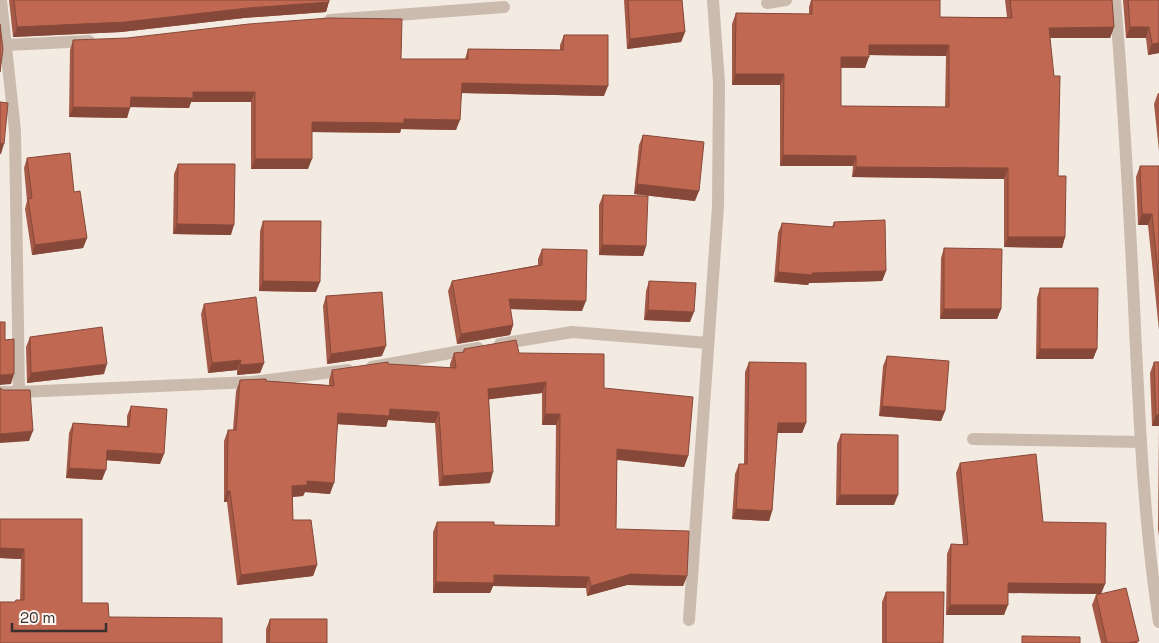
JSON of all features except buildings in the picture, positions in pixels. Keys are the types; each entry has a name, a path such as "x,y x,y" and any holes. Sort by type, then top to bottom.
{"street":[{"path":"2,0 14,131 19,392"},
{"path":"689,620 718,206 719,83 713,0"},
{"path":"767,3 786,0"},
{"path":"1115,0 1124,107 1140,442 1151,569 1159,622"},
{"path":"314,21 504,8"},
{"path":"6,45 103,41"},
{"path":"0,392 253,382 369,368 572,332 708,343"},
{"path":"973,439 1140,442"}]}
